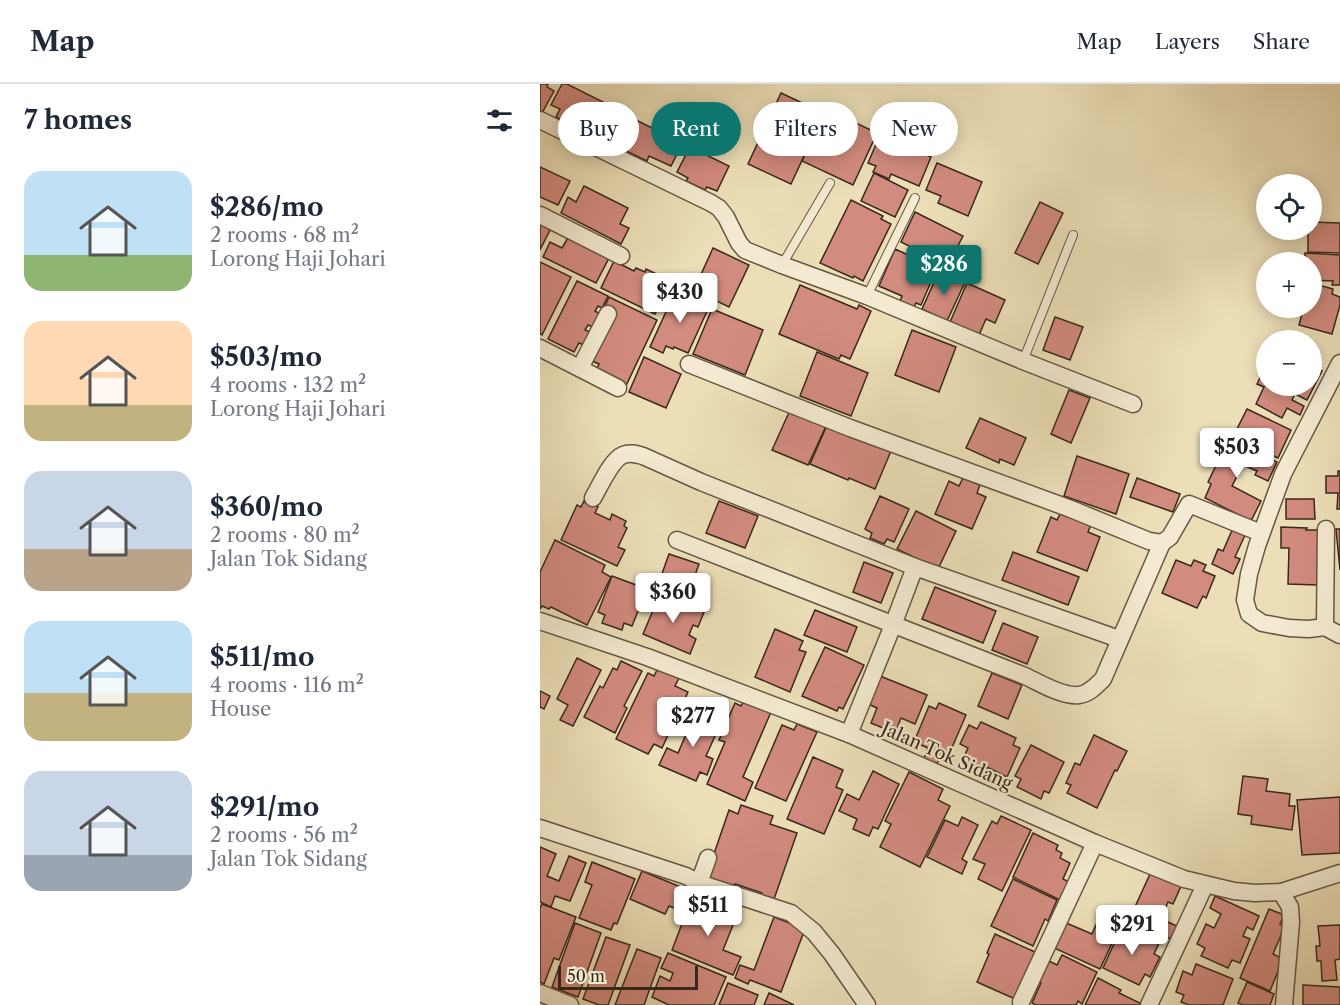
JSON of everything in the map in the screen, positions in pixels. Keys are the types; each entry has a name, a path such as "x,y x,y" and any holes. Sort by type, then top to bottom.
{"street":[{"path":"540,120 719,208 745,250 867,296 1133,404"},
{"path":"540,215 621,256"},
{"path":"580,368 608,314"},
{"path":"540,348 618,388"},
{"path":"1326,530 1333,631 1289,628 1262,623 1249,614 1245,600 1249,574 1261,533 1283,474 1340,363"},
{"path":"689,364 850,429 1071,509 1149,541 1162,543"},
{"path":"593,498 615,461 624,454 633,453 915,567 1119,639"},
{"path":"677,540 1061,692 1080,695 1092,689 1103,679 1162,543 1170,537 1189,504 1261,533"},
{"path":"849,734 915,567"},
{"name":"Jalan Tok Sidang","path":"540,621 647,657 849,734 1095,843 1158,869 1205,885 1255,893 1281,892 1340,873"},
{"path":"540,828 791,913 814,932 867,1005"},
{"path":"1021,1002 1095,843"},
{"path":"699,883 708,858"},
{"path":"1149,1005 1205,885"},
{"path":"1281,892 1290,907 1291,922 1284,1005"},
{"path":"540,993 570,1005"}],"lane":[{"path":"782,265 830,183"},
{"path":"867,296 915,198"},
{"path":"1023,361 1073,235"}],"building":[{"path":"540,84 548,84 547,87 554,91 542,113 540,111"},
{"path":"562,84 567,84 603,102 558,102 558,108 551,105"},
{"path":"781,93 800,102 777,102"},
{"path":"639,122 651,128 651,156 676,156 671,166 649,156 647,161 636,156 639,156"},
{"path":"858,124 870,130 870,148 853,185 802,161 804,156 858,156"},
{"path":"753,153 753,156 804,156 791,184 748,164"},
{"path":"685,156 708,156 729,166 717,191 707,187 705,190 686,181 688,178 677,172"},
{"path":"871,156 931,157 919,186 891,174 889,179 873,172 876,166 868,163"},
{"path":"937,163 982,182 968,216 938,203 941,196 926,190"},
{"path":"540,167 570,181 558,205 540,197"},
{"path":"874,173 908,190 895,217 861,201"},
{"path":"584,186 628,208 620,224 629,228 621,244 561,213 568,197 576,202"},
{"path":"851,200 883,216 881,219 891,224 863,281 820,263"},
{"path":"1040,202 1063,213 1038,264 1015,253"},
{"path":"915,212 963,236 953,255 959,258 954,269 901,242"},
{"path":"540,218 553,224 540,250"},
{"path":"1322,222 1340,223 1340,253 1308,252 1308,240 1322,240"},
{"path":"569,236 610,256 596,283 543,257 550,242 562,248"},
{"path":"713,248 749,265 729,307 694,290"},
{"path":"895,249 937,268 921,305 916,303 914,307 900,301 902,296 879,286"},
{"path":"1322,254 1340,255 1340,285 1332,285 1333,281 1322,280"},
{"path":"614,261 634,271 636,268 645,272 646,269 672,281 655,314 601,288"},
{"path":"540,262 571,277 542,335 540,334"},
{"path":"945,272 965,282 947,321 922,309 936,278 941,280"},
{"path":"577,281 608,296 602,308 598,306 595,311 600,314 593,327 588,325 585,330 590,332 584,345 579,343 574,352 548,339"},
{"path":"967,283 1005,300 995,323 986,319 979,335 950,322"},
{"path":"800,285 857,309 859,305 871,311 850,359 841,355 839,359 779,334"},
{"path":"1322,286 1333,289 1332,294 1340,297 1332,334 1299,325 1301,318 1322,318"},
{"path":"675,292 709,307 688,353 666,346 663,353 650,347"},
{"path":"609,297 657,320 624,390 594,375 599,364 592,361 604,308"},
{"path":"712,309 763,330 745,375 693,354"},
{"path":"1055,317 1083,327 1070,360 1043,350"},
{"path":"912,330 956,347 939,392 895,375"},
{"path":"817,352 868,373 851,416 800,396"},
{"path":"644,357 681,374 666,408 629,392"},
{"path":"1069,390 1090,398 1071,443 1051,434"},
{"path":"1260,396 1294,396 1292,400 1304,406 1300,415 1287,408 1282,418 1256,404"},
{"path":"791,408 827,424 808,465 772,450"},
{"path":"1247,409 1291,430 1278,458 1233,437"},
{"path":"980,418 1026,438 1014,465 1000,459 999,463 966,448"},
{"path":"828,423 891,451 875,489 810,464"},
{"path":"1229,439 1277,462 1268,481 1255,475 1257,471 1243,465 1232,486 1261,501 1251,521 1205,498 1211,484 1208,482"},
{"path":"1077,456 1129,474 1116,514 1064,496"},
{"path":"1338,471 1340,471 1340,509 1337,509 1338,493 1326,493 1326,476 1338,476"},
{"path":"963,478 980,485 977,493 986,497 972,529 935,514 949,481 959,486"},
{"path":"1137,478 1180,494 1173,512 1130,497"},
{"path":"880,496 909,509 894,542 887,539 884,544 870,538 872,533 865,529"},
{"path":"1286,499 1314,499 1315,519 1286,519"},
{"path":"584,501 598,507 595,513 610,520 612,514 626,521 624,526 627,528 618,547 625,550 617,566 561,540 577,505 581,507"},
{"path":"719,501 758,516 745,548 706,533"},
{"path":"1062,510 1092,522 1088,532 1100,537 1087,571 1037,552 1051,517 1057,520"},
{"path":"916,511 956,531 938,569 897,549"},
{"path":"1281,527 1322,530 1318,585 1288,584 1289,548 1281,548"},
{"path":"1233,528 1246,533 1235,557 1240,559 1233,574 1212,564 1218,549 1223,551"},
{"path":"1336,529 1340,529 1340,570"},
{"path":"555,540 605,565 602,572 611,577 587,625 551,607 549,609 542,606 540,609 540,572"},
{"path":"1013,552 1079,577 1068,605 1002,580"},
{"path":"669,554 699,564 692,584 699,586 696,597 658,585"},
{"path":"1176,560 1191,566 1194,560 1206,565 1203,571 1215,576 1206,598 1203,596 1197,608 1162,593"},
{"path":"864,562 893,573 881,603 853,592"},
{"path":"612,576 647,589 632,626 624,623 622,630 602,623 605,615 598,612"},
{"path":"935,587 996,611 983,643 922,619"},
{"path":"660,594 704,612 698,627 693,625 689,635 696,639 690,654 643,634"},
{"path":"815,610 857,627 847,652 804,635"},
{"path":"1003,623 1038,637 1027,664 992,650"},
{"path":"775,629 803,641 799,650 806,652 790,692 755,677"},
{"path":"825,647 864,665 843,709 839,707 837,711 802,696"},
{"path":"577,658 601,670 573,726 560,720 568,705 557,699"},
{"path":"621,661 642,671 624,706 627,708 615,733 584,717 600,686 603,688 613,668 617,670"},
{"path":"660,664 681,674 675,686 688,692 662,748 654,744 648,754 616,739 648,673 654,676"},
{"path":"992,673 1022,685 1008,719 978,706"},
{"path":"880,676 927,695 915,724 901,718 895,733 871,723 877,708 868,704"},
{"path":"540,691 550,696 544,709 540,707"},
{"path":"744,700 771,712 743,777 753,782 745,801 707,784 725,742 719,740 735,703 741,706"},
{"path":"939,703 966,715 948,757 941,754 937,764 924,758 928,748 914,742 929,706 936,709"},
{"path":"697,709 713,716 711,721 720,725 706,756 713,759 707,775 700,772 696,781 659,765 667,748 678,753"},
{"path":"981,722 1016,738 1013,745 1020,748 1007,777 987,767 984,774 961,763 968,748 960,744 969,725 977,729"},
{"path":"797,724 817,732 786,801 755,788 782,725 794,730"},
{"path":"1094,735 1127,751 1097,808 1067,793 1071,785 1066,783 1075,763 1080,765"},
{"path":"1031,745 1064,762 1049,793 1044,791 1041,799 1017,787 1021,779 1015,776"},
{"path":"813,757 843,770 836,787 843,790 824,834 787,819"},
{"path":"873,771 899,784 878,829 873,827 869,836 853,829 857,819 839,811 847,794 859,800"},
{"path":"909,772 943,789 938,800 950,806 920,867 880,847 891,824 885,821"},
{"path":"1243,776 1268,779 1266,791 1290,794 1289,806 1295,806 1292,830 1251,824 1252,816 1238,814"},
{"path":"1340,797 1340,853 1302,855 1297,800"},
{"path":"741,805 773,816 770,824 797,833 773,902 760,898 762,893 735,884 732,892 704,883 729,810 738,814"},
{"path":"1001,816 1031,830 1002,891 978,879 985,864 973,859 992,821 997,824"},
{"path":"962,817 978,825 962,859 967,862 962,874 927,857 945,820 958,826"},
{"path":"1033,833 1058,845 1056,850 1062,853 1060,858 1070,863 1063,879 1071,883 1062,901 1013,877"},
{"path":"540,847 556,854 547,876 559,881 569,856 586,863 570,901 555,896 551,907 540,902"},
{"path":"592,862 635,879 617,924 614,923 611,930 579,918 592,885 585,882"},
{"path":"642,871 683,888 674,908 669,906 665,914 630,899"},
{"path":"1151,872 1181,886 1173,904 1168,902 1161,919 1179,927 1173,940 1129,920"},
{"path":"1013,879 1057,900 1048,921 1045,919 1033,946 991,926"},
{"path":"1215,896 1259,916 1253,930 1247,927 1243,936 1250,939 1240,963 1232,960 1228,968 1201,956 1205,948 1197,944 1206,924 1214,928 1221,914 1210,908"},
{"path":"710,900 730,908 726,916 735,920 723,950 741,957 733,975 672,950 685,916 691,918 697,904 707,908"},
{"path":"542,904 576,917 559,960 554,958 544,984 540,982 540,908"},
{"path":"1269,909 1284,915 1280,924 1285,926 1273,954 1283,959 1270,991 1240,978"},
{"path":"774,917 805,929 781,992 750,980 748,984 735,978 740,965 754,970"},
{"path":"1099,918 1119,928 1100,969 1052,947 1064,922 1092,934"},
{"path":"575,923 601,933 578,997 552,987"},
{"path":"1340,925 1340,959 1335,960 1337,980 1322,981 1321,961 1317,961 1316,946 1320,946 1318,926"},
{"path":"1122,926 1159,943 1154,954 1160,957 1150,977 1145,974 1139,985 1103,968"},
{"path":"995,934 1035,952 1015,999 977,982"},
{"path":"606,937 630,945 608,1005 599,1005 583,999"},
{"path":"637,949 661,958 644,1005 615,1005"},
{"path":"668,953 726,977 714,1005 669,1005 652,997 660,976 670,981 673,973 661,968"},
{"path":"1062,955 1097,972 1082,1004 1078,1001 1076,1005 1036,1005 1032,1003 1041,983 1037,982 1047,960 1057,965"},
{"path":"1196,964 1233,979 1223,1005 1189,1005 1181,1002 1184,995 1176,992 1183,971 1192,975"},
{"path":"1098,978 1121,990 1119,993 1140,1003 1139,1005 1085,1005"},
{"path":"1247,982 1274,994 1270,1005 1238,1003"},
{"path":"728,983 758,995 754,1005 719,1005"},
{"path":"1303,985 1340,987 1340,1005 1303,1005"},
{"path":"769,993 794,1005 764,1005"}]}
